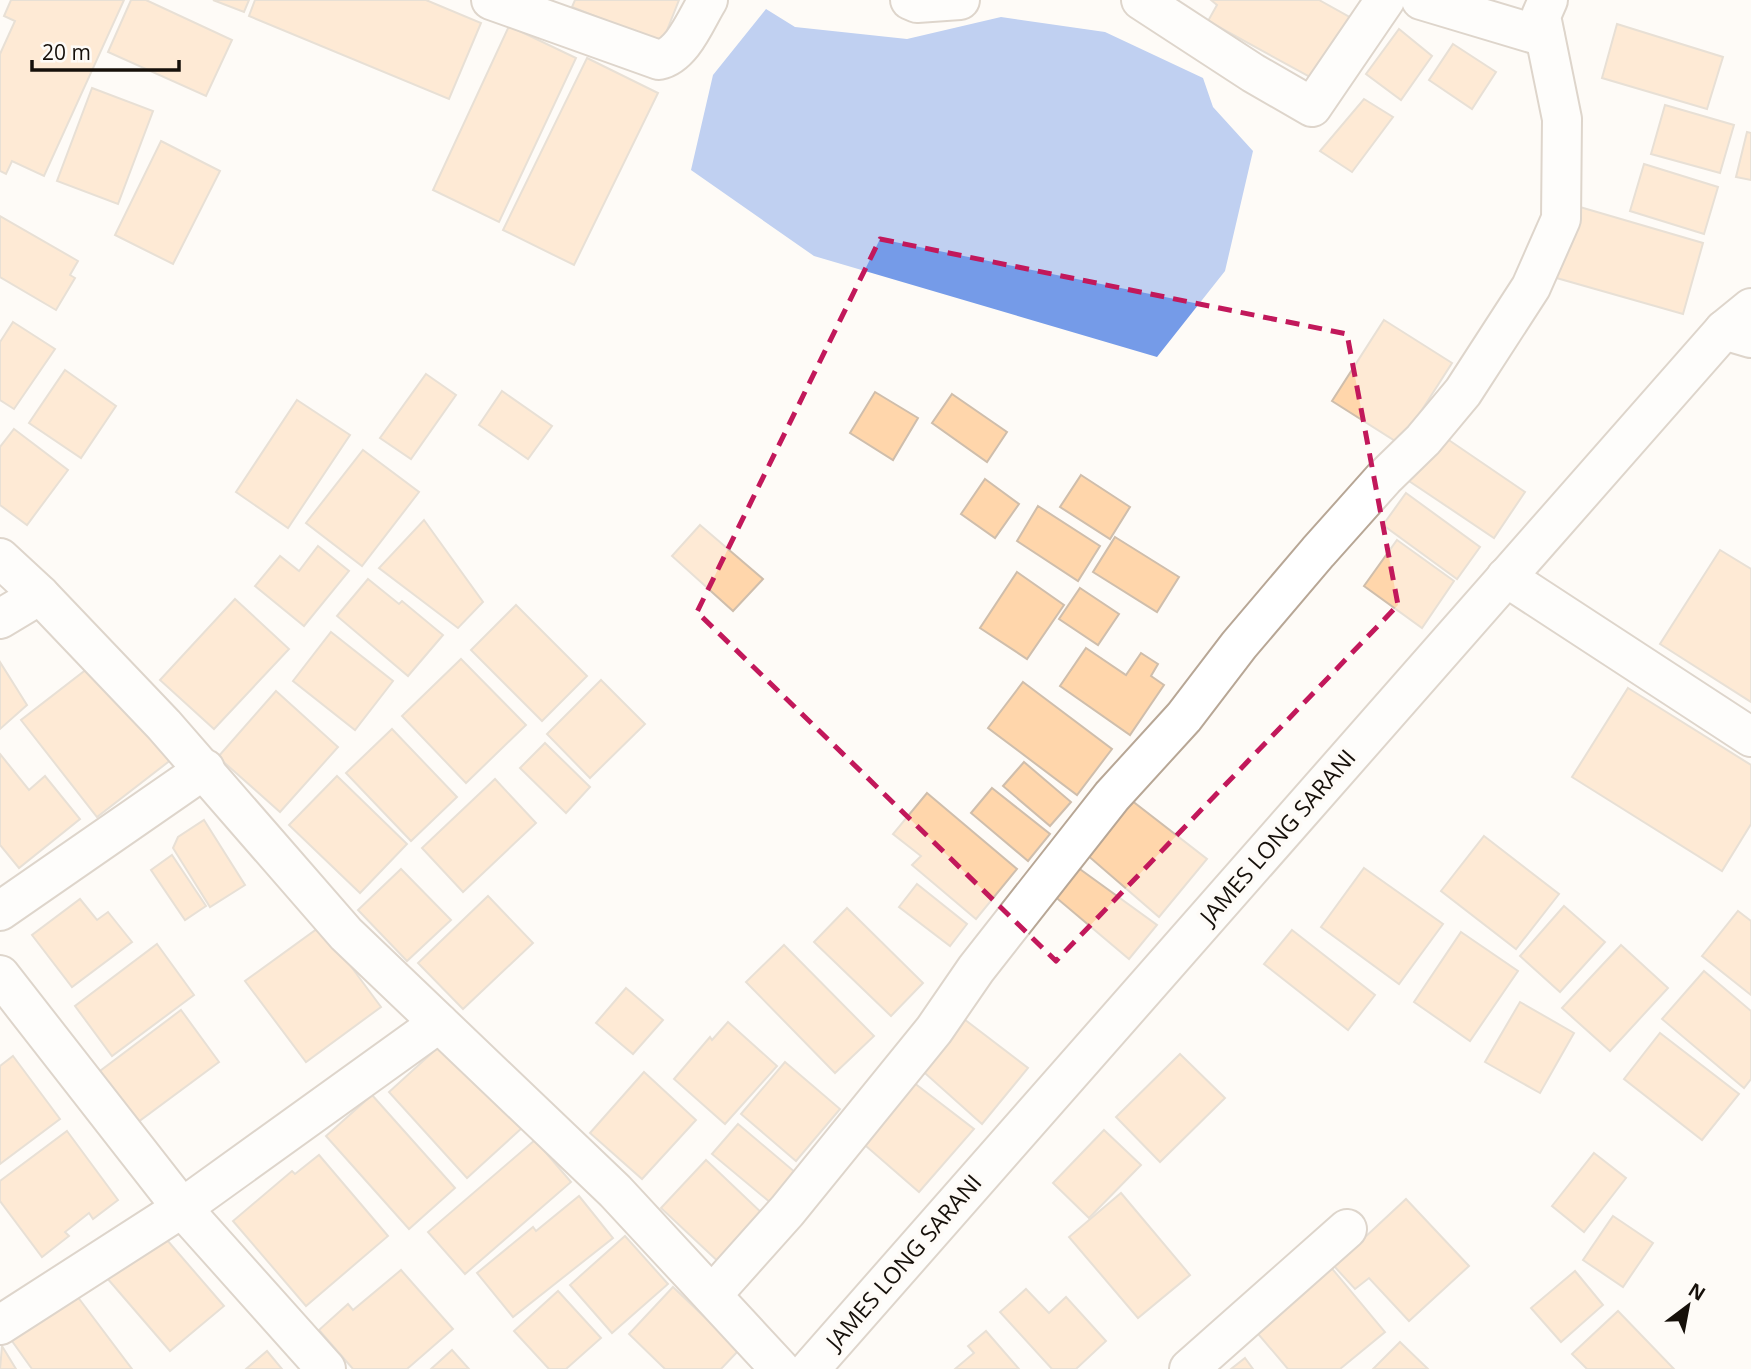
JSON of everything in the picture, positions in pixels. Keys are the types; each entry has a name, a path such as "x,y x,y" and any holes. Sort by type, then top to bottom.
{"street":[{"path":"491,0 659,61 677,51 708,0"},
{"path":"910,0 918,4 960,0"},
{"path":"1141,0 1253,73 1312,107 1385,0"},
{"path":"1421,0 1545,37"},
{"path":"712,1295 788,1211 934,1030 975,969 1112,796 1184,717 1238,645 1318,552 1384,478 1423,440 1463,392 1531,287 1561,219 1562,119 1541,16 1548,0"},
{"name":"JAMES LONG SARANI","path":"810,1369 1507,577 1742,326"},
{"path":"0,558 40,595 205,769 346,934 615,1191 780,1369"},
{"path":"1507,577 1751,737"},
{"path":"0,619 40,595"},
{"path":"0,911 205,769"},
{"path":"0,975 182,1208 326,1369"},
{"path":"0,1325 182,1208 439,1023"},
{"path":"1189,1369 1347,1229"}],"highlighted area":[{"path":"880,239 1347,334 1398,605 1056,961 697,612"}],"water":[{"path":"766,9 795,27 907,39 1001,17 1105,32 1203,78 1213,107 1253,151 1225,271 1157,357 814,256 691,170 713,75"}],"building":[{"path":"11,0 124,0 44,176 12,161 6,174 0,171 0,54 15,21 4,16"},
{"path":"131,0 146,0 232,40 206,96 108,52"},
{"path":"213,0 249,0 244,12"},
{"path":"255,0 426,0 481,23 449,99 249,16"},
{"path":"575,0 679,0 662,43 572,7"},
{"path":"1211,0 1319,0 1353,19 1319,82 1208,21 1217,5"},
{"path":"1617,24 1723,57 1707,109 1602,78"},
{"path":"509,26 576,58 499,222 433,190"},
{"path":"1399,29 1432,56 1401,100 1366,74"},
{"path":"1453,44 1496,72 1472,109 1429,80"},
{"path":"587,58 658,93 574,265 503,230"},
{"path":"92,88 153,111 118,204 57,181"},
{"path":"1364,99 1393,117 1352,172 1320,151"},
{"path":"1665,105 1734,125 1720,173 1651,154"},
{"path":"1747,132 1751,133 1751,180 1736,177"},
{"path":"161,141 220,171 173,264 115,235"},
{"path":"1644,164 1718,187 1704,234 1630,211"},
{"path":"1573,205 1703,243 1683,314 1553,277"},
{"path":"0,216 78,261 70,275 75,278 56,310 0,277"},
{"path":"1384,320 1452,363 1400,444 1332,401"},
{"path":"13,322 55,349 14,409 0,400 0,342"},
{"path":"65,370 116,406 81,458 29,423"},
{"path":"426,374 456,395 411,459 380,438"},
{"path":"502,391 552,426 528,459 479,425"},
{"path":"875,392 918,418 893,460 850,433"},
{"path":"952,394 1007,432 987,462 932,423"},
{"path":"297,400 350,435 288,528 236,492"},
{"path":"14,429 68,470 27,525 0,505 0,447"},
{"path":"1437,432 1525,492 1494,538 1406,479"},
{"path":"363,450 419,492 362,566 306,523"},
{"path":"1081,475 1130,507 1110,539 1060,507"},
{"path":"985,479 1019,504 995,538 961,514"},
{"path":"1406,493 1480,547 1457,579 1383,525"},
{"path":"1038,506 1100,546 1078,581 1017,541"},
{"path":"424,520 483,602 458,628 379,568"},
{"path":"700,525 763,579 733,611 672,556"},
{"path":"1115,537 1179,577 1157,612 1093,572"},
{"path":"1397,540 1454,581 1422,628 1364,586"},
{"path":"318,546 349,571 304,626 255,586 280,556 299,571"},
{"path":"1720,550 1751,569 1751,702 1660,644"},
{"path":"1017,572 1064,605 1027,659 980,628"},
{"path":"368,579 399,604 402,601 443,635 408,676 337,616"},
{"path":"1080,588 1119,614 1098,645 1059,619"},
{"path":"235,599 289,649 214,729 160,680"},
{"path":"516,605 587,676 542,721 471,650"},
{"path":"331,632 393,681 355,730 293,681"},
{"path":"1086,648 1126,675 1141,653 1158,664 1151,676 1164,685 1130,735 1060,686"},
{"path":"461,659 526,725 466,783 402,716"},
{"path":"0,662 27,705 0,729"},
{"path":"96,662 172,759 97,817 21,720"},
{"path":"601,680 645,724 590,778 547,734"},
{"path":"1023,682 1112,749 1077,795 988,728"},
{"path":"1628,688 1751,765 1751,824 1722,871 1572,777"},
{"path":"276,691 338,747 280,812 218,757"},
{"path":"392,729 457,797 411,841 346,773"},
{"path":"545,743 590,787 566,813 520,768"},
{"path":"0,754 29,790 45,776 80,819 19,868 0,845"},
{"path":"1024,762 1071,802 1050,826 1003,786"},
{"path":"337,776 407,844 360,893 289,825"},
{"path":"495,779 536,823 463,892 422,848"},
{"path":"992,788 1050,834 1028,861 971,813"},
{"path":"927,793 1017,869 976,919 912,865 921,856 893,834"},
{"path":"1131,800 1207,859 1159,917 1086,854"},
{"path":"204,820 245,885 210,907 173,848 178,837"},
{"path":"1484,836 1559,894 1516,949 1441,891"},
{"path":"172,855 206,906 185,920 151,870"},
{"path":"1077,867 1157,925 1129,959 1053,895"},
{"path":"1364,868 1443,924 1399,984 1321,927"},
{"path":"401,869 451,920 407,961 358,910"},
{"path":"917,884 967,924 950,946 899,907"},
{"path":"488,896 533,943 463,1009 418,963"},
{"path":"80,899 97,920 108,912 132,942 72,987 32,935"},
{"path":"1564,906 1605,942 1560,992 1520,956"},
{"path":"847,908 923,983 891,1016 814,942"},
{"path":"1738,911 1751,921 1751,995 1702,956"},
{"path":"321,926 381,1007 306,1062 245,981"},
{"path":"1292,930 1375,995 1348,1030 1264,964"},
{"path":"1461,932 1518,971 1470,1041 1414,1002"},
{"path":"157,944 194,995 112,1056 75,1006"},
{"path":"784,945 874,1036 835,1073 746,982"},
{"path":"1621,945 1668,988 1610,1051 1562,1008"},
{"path":"1704,971 1751,1011 1751,1079 1744,1088 1662,1019"},
{"path":"626,988 663,1020 633,1054 596,1023"},
{"path":"1520,1002 1574,1033 1540,1093 1485,1062"},
{"path":"181,1010 219,1062 134,1125 96,1074"},
{"path":"960,1016 1028,1068 982,1124 917,1066"},
{"path":"728,1022 777,1066 725,1124 674,1079 710,1037 712,1040"},
{"path":"1660,1033 1739,1094 1702,1140 1624,1079"},
{"path":"444,1042 523,1127 467,1178 389,1092"},
{"path":"1180,1054 1225,1098 1160,1162 1116,1117"},
{"path":"13,1056 60,1119 0,1164 0,1066"},
{"path":"785,1062 840,1109 796,1161 741,1114"},
{"path":"644,1072 696,1120 642,1179 590,1133"},
{"path":"909,1079 974,1129 919,1192 859,1140"},
{"path":"372,1095 455,1188 409,1229 326,1136"},
{"path":"738,1124 796,1173 771,1203 712,1154"},
{"path":"1104,1130 1141,1165 1089,1218 1053,1183"},
{"path":"67,1131 118,1200 93,1219 89,1213 65,1232 69,1236 42,1257 0,1201 0,1181"},
{"path":"535,1140 571,1182 465,1274 428,1232"},
{"path":"1594,1153 1626,1178 1584,1232 1552,1206"},
{"path":"319,1155 388,1236 306,1306 233,1221 292,1171 295,1174"},
{"path":"706,1160 768,1219 723,1266 661,1208"},
{"path":"1121,1193 1190,1275 1138,1318 1069,1237"},
{"path":"579,1196 613,1238 513,1317 477,1273 533,1227 536,1231"},
{"path":"1406,1199 1469,1266 1409,1321 1369,1278 1355,1289 1334,1266"},
{"path":"1613,1216 1653,1243 1623,1287 1583,1260"},
{"path":"161,1233 224,1306 170,1351 107,1278"},
{"path":"625,1236 668,1284 612,1333 570,1285"},
{"path":"1329,1265 1385,1332 1340,1369 1288,1369 1254,1329"},
{"path":"401,1270 453,1329 407,1369 353,1369 319,1330 348,1304 353,1310"},
{"path":"1575,1271 1603,1305 1561,1342 1531,1308"},
{"path":"673,1287 739,1350 721,1369 665,1369 629,1334"},
{"path":"71,1288 132,1369 32,1369 7,1334"},
{"path":"1026,1289 1049,1313 1066,1297 1106,1341 1076,1369 1052,1369 1000,1312"},
{"path":"558,1291 601,1338 566,1369 549,1369 514,1331"},
{"path":"1618,1311 1674,1369 1587,1369 1572,1354"},
{"path":"986,1331 1019,1369 955,1369 974,1353 968,1346"},
{"path":"1400,1342 1428,1369 1373,1369"},
{"path":"2,1346 16,1369 0,1369"},
{"path":"452,1350 469,1369 431,1369"},
{"path":"267,1351 282,1369 246,1369"},
{"path":"1245,1358 1253,1369 1231,1369"}]}
